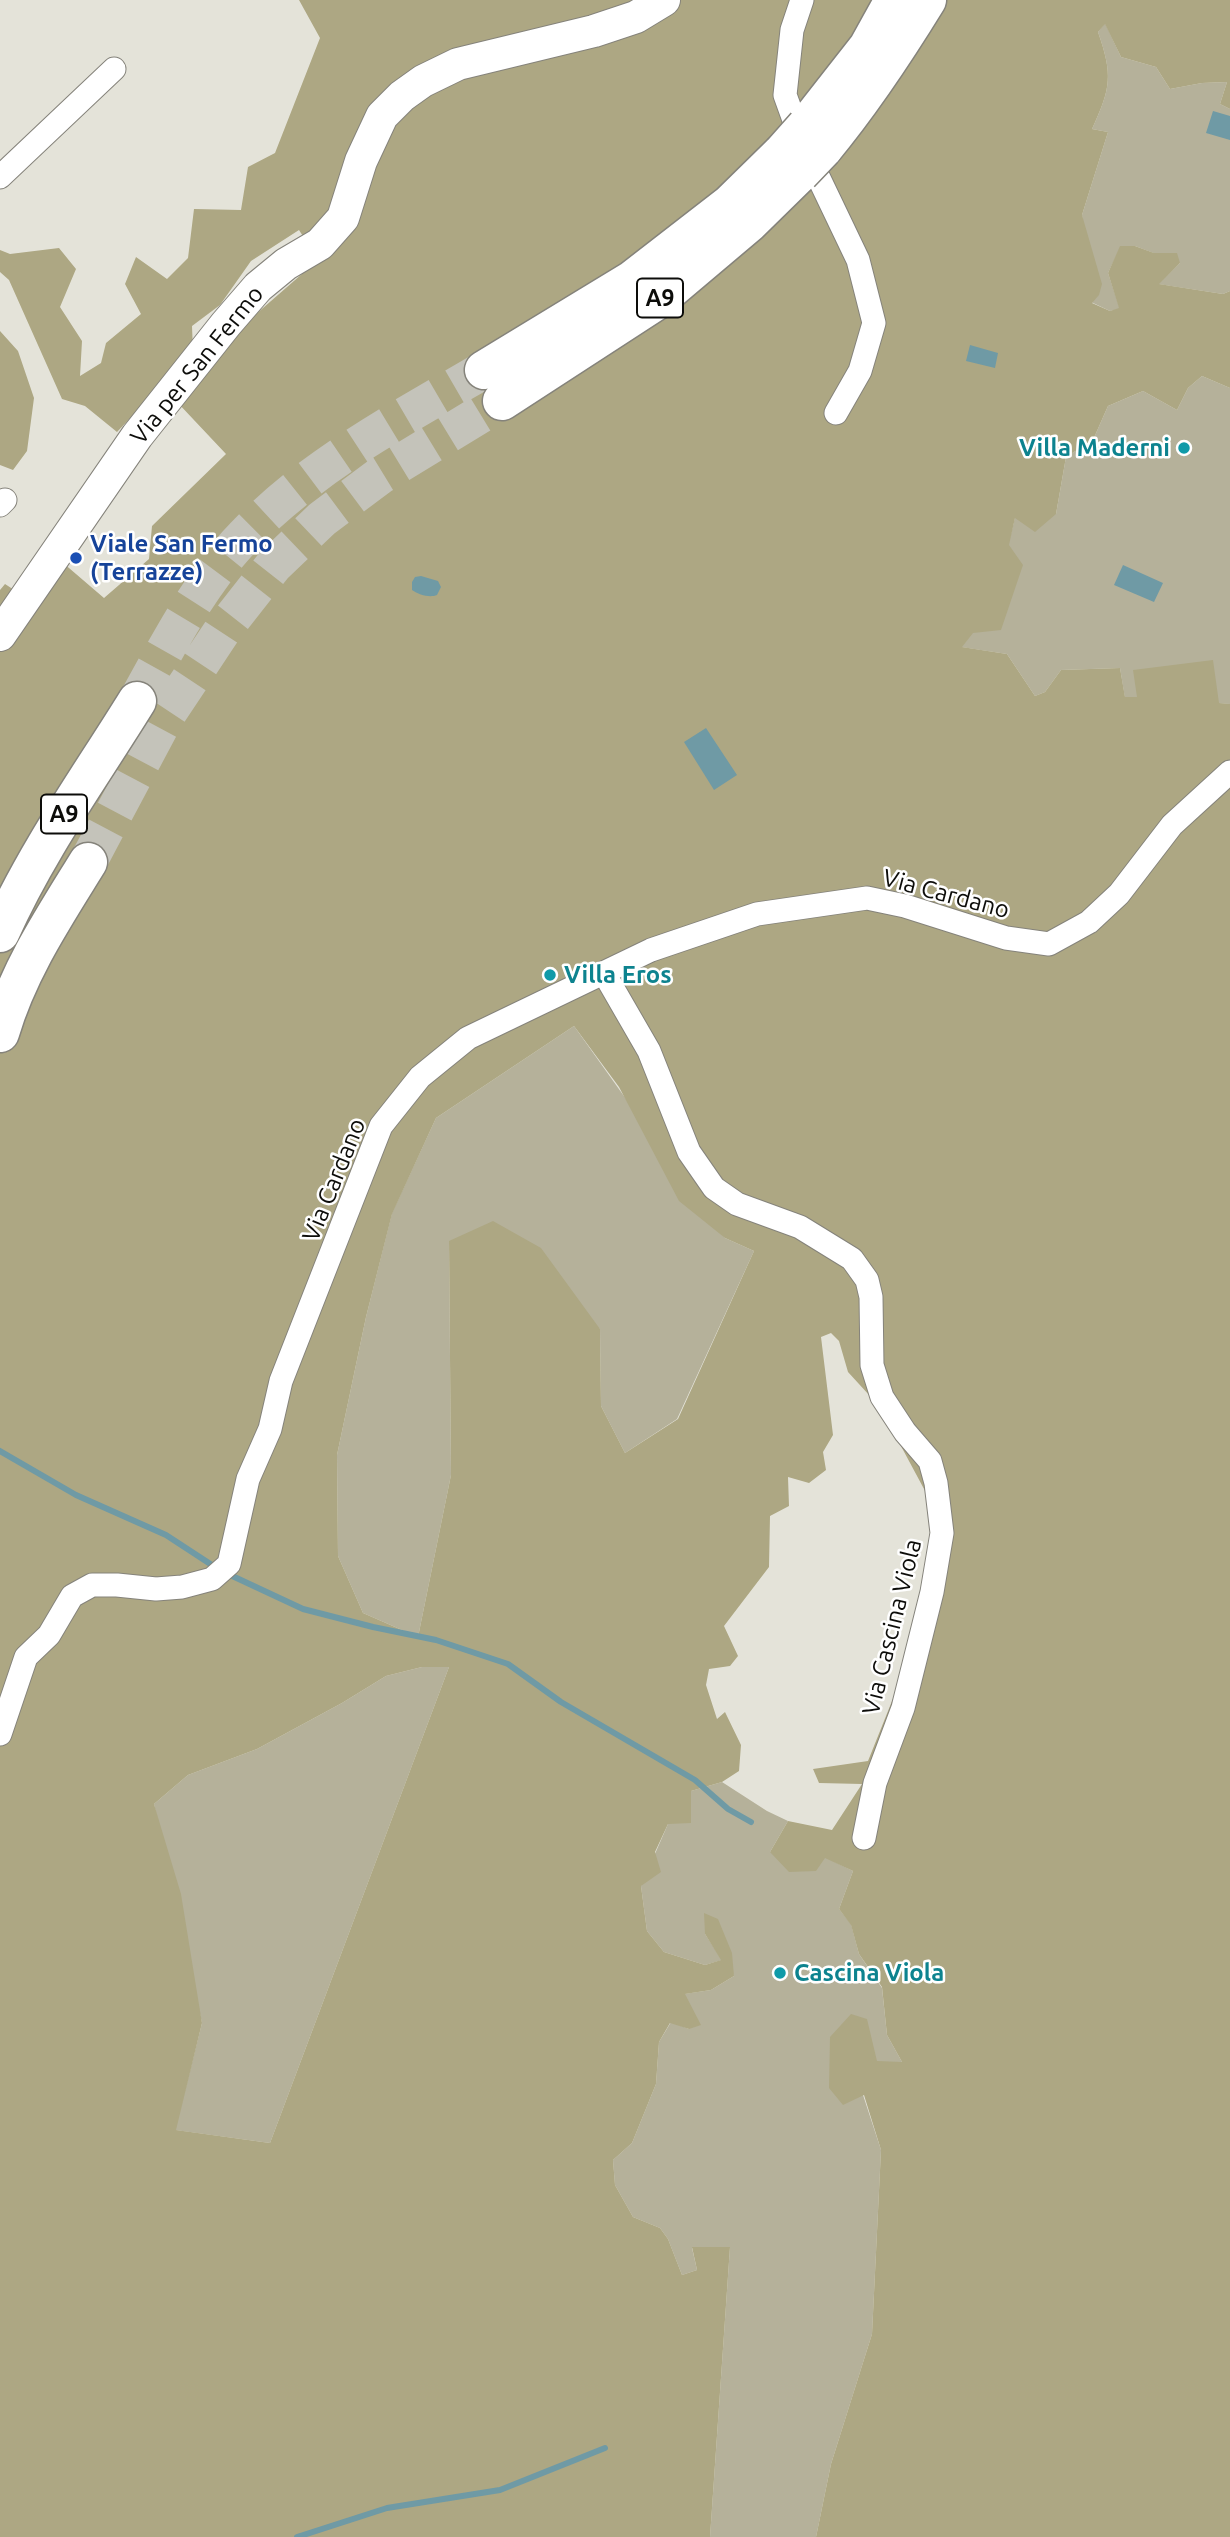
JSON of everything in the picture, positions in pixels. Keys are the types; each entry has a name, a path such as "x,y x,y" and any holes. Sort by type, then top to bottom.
{"highway":[{"name":"A9","path":"493,385 659,299 750,223 803,150 868,47 894,0"},
{"name":"A9","path":"803,150 860,104 927,0"},
{"name":"A9","path":"0,933 20,888 51,835 137,701"},
{"name":"A9","path":"0,1033 7,1010 43,934 88,862"}],"main road":[{"name":"Via per San Fermo","path":"0,635 137,436 226,324 258,287 286,264 320,244 343,218 361,161 382,116 402,96 423,81 458,64 594,31 636,17 664,0"}],"street":[{"path":"802,0 792,30 785,95 803,145 858,260 874,323 860,371 836,413"},
{"path":"0,177 114,69"},
{"name":"Via Cardano","path":"0,1734 26,1657 49,1634 72,1596 92,1585 156,1589 182,1587 220,1572 248,1479 270,1429 281,1381 381,1126 421,1077 468,1038 651,950 757,914 867,898 905,906 1006,938 1049,944 1089,922 1112,901 1172,825 1230,772"},
{"name":"Via Cascina Viola","path":"604,974 649,1051 689,1152 713,1188 737,1204 800,1227 852,1259 867,1280 872,1297 872,1365 882,1397 905,1432 930,1461 936,1483 942,1533 932,1592 903,1708 875,1783 864,1838"}],"shaded area":[{"path":"299,0 1230,0 1230,109 1220,104 1227,82 1170,89 1156,67 1121,57 1105,24 1098,32 1106,60 1108,81 1103,103 1092,129 1108,132 1082,215 1102,284 1099,295 1092,303 1110,311 1119,308 1108,273 1120,246 1135,246 1154,253 1177,253 1180,263 1159,284 1223,294 1230,291 1230,388 1202,376 1188,388 1177,410 1143,391 1108,406 1093,440 1066,457 1056,514 1035,532 1015,518 1009,545 1023,565 1001,630 973,633 962,647 1007,654 1035,696 1045,692 1061,670 1120,668 1125,697 1137,697 1133,670 1213,660 1219,703 1230,704 1230,2537 816,2537 831,2464 872,2334 881,2150 864,2095 843,2105 829,2088 830,2037 851,2014 867,2019 877,2061 902,2062 887,2035 882,1987 859,1954 851,1925 839,1909 853,1871 825,1858 816,1871 789,1872 770,1852 788,1821 832,1830 862,1784 819,1783 813,1769 868,1761 906,1666 938,1541 931,1502 880,1407 848,1372 839,1341 831,1333 821,1337 833,1435 823,1452 826,1470 809,1483 788,1477 789,1506 770,1516 769,1567 724,1626 738,1656 730,1666 709,1669 706,1685 717,1719 725,1712 741,1745 739,1771 722,1782 691,1791 691,1823 668,1824 655,1852 661,1872 641,1886 647,1931 664,1952 705,1965 721,1960 705,1934 704,1913 718,1919 732,1953 734,1976 711,1990 685,1994 701,2025 689,2029 670,2023 659,2042 656,2084 632,2143 613,2160 615,2185 633,2217 660,2228 668,2239 682,2275 697,2270 692,2247 730,2247 710,2537 0,2537 0,590 5,584 31,601 62,562 104,598 149,559 152,526 226,454 177,402 216,349 318,260 299,230 251,261 220,305 192,326 193,352 117,432 85,406 62,399 9,280 0,272 0,250 10,254 59,248 76,269 60,307 82,341 80,376 101,363 106,343 141,314 125,284 136,257 167,279 188,258 194,209 241,210 248,167 275,153 320,38","holes":["574,1026 619,1087 679,1201 725,1238 754,1251 678,1419 625,1453 601,1406 600,1329 541,1248 493,1221 449,1241 451,1475 418,1637 363,1613 338,1556 337,1455 366,1317 392,1214 436,1118","422,1667 449,1667 270,2143 176,2130 202,2023 181,1894 154,1804 188,1775 257,1749 386,1676"]},
{"path":"1105,23 1121,57 1156,67 1170,89 1227,82 1220,104 1230,109 1230,291 1223,294 1158,284 1180,263 1135,246 1121,246 1108,273 1120,309 1110,311 1091,302 1082,215 1108,132 1092,129 1103,103 1108,81 1106,60 1098,32"},
{"path":"0,331 18,351 34,398 27,451 13,470 0,465"},
{"path":"1202,376 1230,388 1230,704 1125,698 1120,668 1061,670 1045,692 1035,696 1007,654 961,647 987,603 1007,549 1015,517 1056,514 1066,457 1093,440 1108,406 1143,391 1177,410 1188,388"},
{"path":"574,1026 725,1238 754,1251 677,1419 625,1453 601,1406 600,1329 449,1241 451,1475 418,1637 363,1613 338,1556 337,1455 366,1317 392,1213 436,1118"},
{"path":"422,1667 449,1667 270,2143 175,2130 202,2023 154,1804 188,1775 257,1749 386,1676"},
{"path":"722,1782 788,1821 770,1852 825,1857 853,1871 839,1909 851,1924 859,1954 882,1988 887,2035 902,2062 877,2062 863,2095 881,2150 872,2334 831,2464 816,2537 710,2537 730,2247 692,2248 697,2270 682,2275 668,2239 660,2228 633,2217 615,2185 613,2160 632,2143 656,2084 659,2042 671,2022 689,2029 684,1994 711,1990 734,1976 705,1914 705,1934 722,1960 705,1965 664,1952 647,1931 641,1886 668,1824 691,1791"}],"water":[{"path":"1213,111 1230,116 1230,140 1206,133"},
{"path":"970,345 998,353 995,368 966,361"},
{"path":"1123,565 1163,583 1154,602 1114,585"},
{"path":"415,577 438,581 441,587 437,595 424,596 412,590"},
{"path":"706,728 737,775 714,790 684,742"}],"waterway":[{"path":"0,1451 76,1495 166,1535 218,1569"},
{"path":"228,1574 303,1609 436,1640 508,1664 561,1702 695,1780 728,1809 751,1822"},
{"path":"297,2537 387,2508 500,2490 605,2448"}],"tunnel":[{"path":"137,701 208,580 237,544 264,517 322,469 484,370"},
{"path":"88,862 165,717 222,631 274,565 322,519 381,475 502,401"}],"place":[{"name":"Villa Maderni","path":"1184,448"},
{"name":"Viale San Fermo (Terrazze)","path":"76,558"},
{"name":"Villa Eros","path":"550,975"},
{"name":"Cascina Viola","path":"780,1973"}]}
